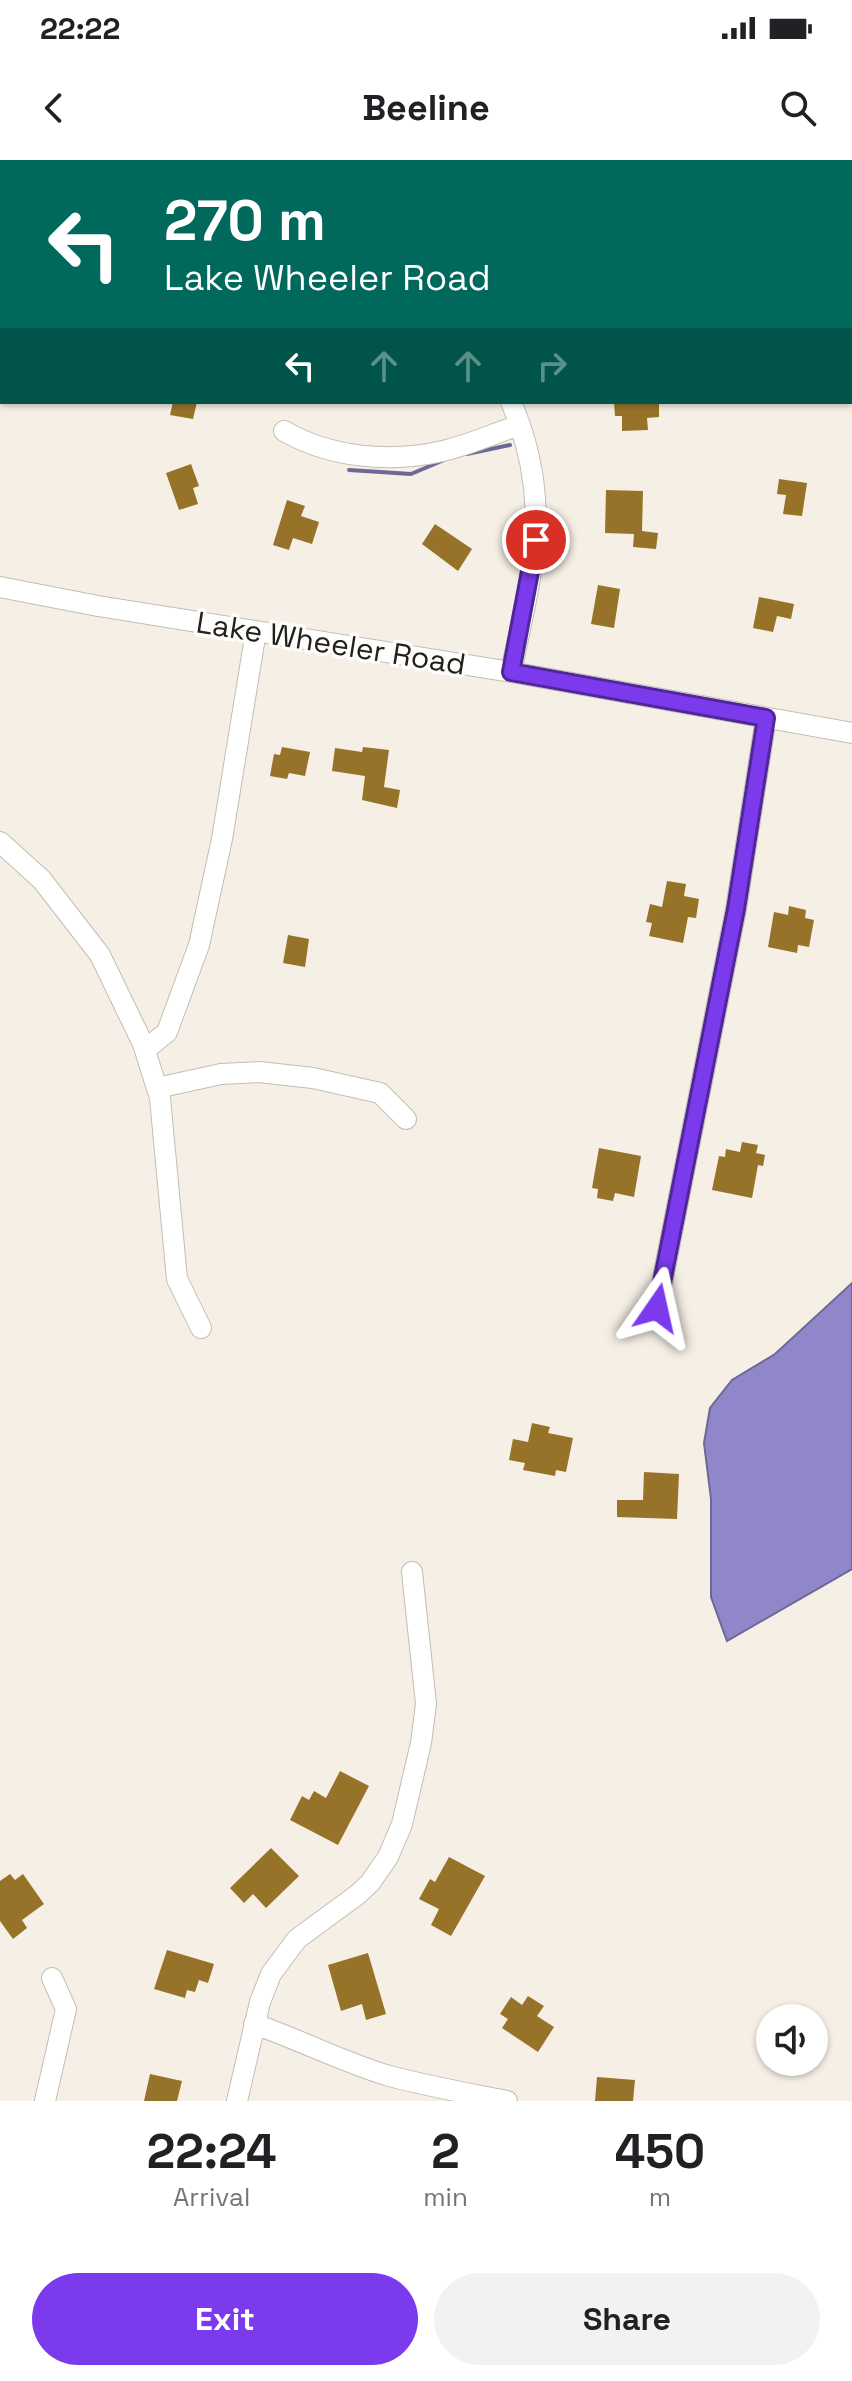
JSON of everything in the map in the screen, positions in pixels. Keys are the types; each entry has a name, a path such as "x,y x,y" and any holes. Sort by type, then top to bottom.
{"street":[{"path":"511,672 534,553 538,511 532,462 512,404"},
{"path":"284,431 308,445 389,458 443,451 520,425"},
{"name":"Lake Wheeler Road","path":"0,587 511,672 852,733"},
{"path":"145,1050 167,1032 199,945 222,839 256,631"},
{"path":"657,1308 736,909 766,718"},
{"path":"0,842 42,880 100,955 145,1050 160,1098 177,1279 201,1328"},
{"path":"157,1088 221,1074 259,1072 313,1078 380,1093 406,1119"},
{"path":"237,2101 264,1989 286,1951 308,1929 370,1883 388,1857 402,1824 421,1743 426,1704 412,1572"},
{"path":"45,2101 66,2009 52,1978"},
{"path":"254,2024 301,2039 383,2074 507,2101"}],"shaded area":[{"path":"852,1283 852,1569 727,1641 711,1597 711,1499 704,1443 710,1408 732,1380 775,1354"}],"building":[{"path":"173,404 197,404 193,419 170,415"},
{"path":"614,404 659,404 659,417 647,418 648,430 622,431 622,416 615,416"},
{"path":"191,464 199,486 193,488 198,504 179,510 166,473"},
{"path":"779,479 807,483 802,516 783,514 786,495 777,494"},
{"path":"606,490 643,491 642,531 658,533 656,549 633,547 634,534 605,533"},
{"path":"287,500 305,506 301,516 319,522 312,544 293,538 289,550 273,545"},
{"path":"435,524 472,549 458,571 422,544"},
{"path":"598,585 620,589 614,628 591,624"},
{"path":"759,597 794,604 791,619 777,616 773,632 753,628"},
{"path":"282,747 310,752 305,776 289,773 287,779 270,776 274,754 280,755"},
{"path":"363,747 389,750 384,787 400,790 397,808 362,800 365,776 332,771 335,748 362,752"},
{"path":"667,881 686,884 684,896 699,899 696,918 688,917 683,943 649,936 652,923 646,922 650,904 662,907"},
{"path":"789,906 806,910 805,918 814,920 809,947 798,945 797,953 768,947 774,912 788,915"},
{"path":"288,935 309,939 305,967 283,963"},
{"path":"742,1142 758,1145 756,1153 765,1155 763,1166 758,1165 752,1198 712,1190 719,1156 725,1157 726,1149 740,1152"},
{"path":"599,1148 641,1156 634,1197 615,1193 613,1201 597,1198 598,1189 592,1188"},
{"path":"532,1423 550,1427 548,1433 573,1438 566,1472 556,1470 555,1476 523,1470 525,1463 509,1460 513,1439 528,1442"},
{"path":"644,1472 679,1474 677,1519 617,1517 617,1500 643,1500"},
{"path":"340,1771 369,1786 338,1845 290,1820 302,1796 309,1800 314,1791 326,1798"},
{"path":"271,1848 299,1876 266,1908 253,1894 244,1903 230,1888"},
{"path":"449,1857 485,1876 451,1936 431,1925 439,1909 419,1899 430,1879 435,1882"},
{"path":"10,1874 15,1880 23,1874 44,1904 22,1920 27,1928 13,1939 0,1921 0,1881"},
{"path":"167,1950 214,1964 208,1983 199,1980 195,1992 187,1990 185,1998 154,1989"},
{"path":"368,1953 386,2014 366,2020 362,2004 341,2011 328,1965"},
{"path":"528,1996 544,2006 537,2016 554,2027 538,2052 502,2028 508,2019 500,2014 511,1997 522,2005"},
{"path":"150,2074 182,2081 177,2101 144,2101"},
{"path":"597,2077 635,2080 633,2101 595,2101"}],"waterway":[{"path":"467,454 510,445"},
{"path":"349,470 411,474 444,460"}],"route":[{"path":"536,540 511,672 766,718 736,909 657,1308"}]}
